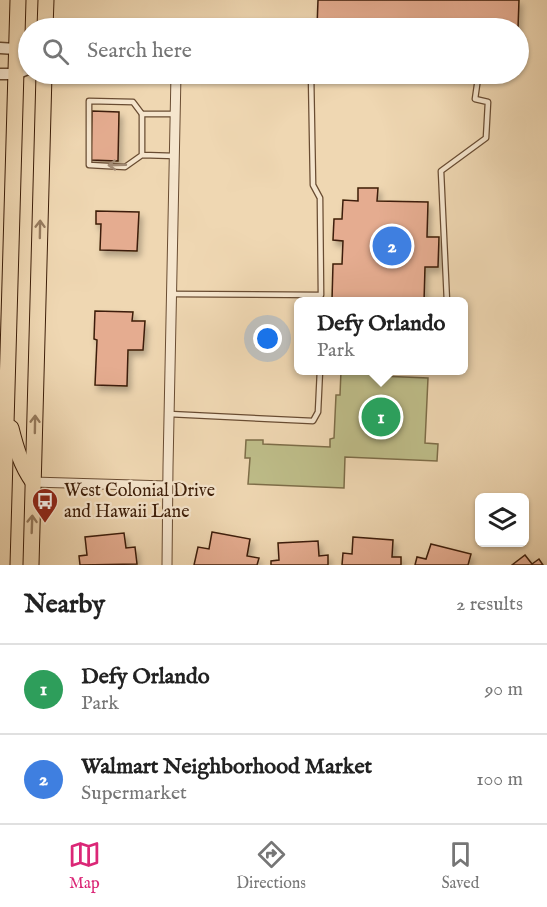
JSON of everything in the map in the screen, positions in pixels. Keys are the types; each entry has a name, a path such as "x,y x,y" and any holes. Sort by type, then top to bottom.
{"highway":[{"path":"18,0 19,18"},
{"path":"45,18 46,0"},
{"path":"2,565 21,84"},
{"path":"31,565 44,84"},
{"path":"7,414 17,452 24,470 33,482"}],"street":[{"path":"0,48 18,51"},
{"path":"0,74 18,72"},
{"path":"167,565 176,84"},
{"path":"33,482 167,486"}],"lane":[{"path":"311,84 313,185 320,198 321,297"},
{"path":"447,297 441,171 486,138 488,102 475,99 477,84"},
{"path":"142,155 142,114 133,102 89,101 89,165 125,167 142,155 175,156"},
{"path":"142,114 175,114"},
{"path":"171,294 294,297"},
{"path":"169,414 313,421 318,412 320,375"}],"shaded area":[{"path":"341,375 428,378 425,443 438,444 437,461 345,457 344,488 248,484 250,458 245,458 246,440 263,440 263,444 330,447 330,439 334,438 336,395 340,395"}],"building":[{"path":"318,0 519,0 518,18 317,18"},
{"path":"92,111 119,112 118,161 91,160"},
{"path":"358,188 378,188 377,201 428,202 427,237 439,237 438,267 425,267 424,297 332,297 333,264 342,264 343,241 333,240 334,219 342,219 343,200 358,201"},
{"path":"96,211 139,212 137,251 100,250 101,224 96,224"},
{"path":"95,311 133,312 132,321 145,321 143,350 128,350 127,386 95,385 97,340 94,339"},
{"path":"212,532 250,539 247,556 259,558 257,565 194,565 198,547 209,549"},
{"path":"124,533 126,548 135,547 137,564 80,565 79,556 87,555 85,537"},
{"path":"353,537 393,540 392,557 401,557 401,565 342,565 343,553 352,554"},
{"path":"318,541 319,556 328,555 328,565 271,565 271,561 279,560 278,543"},
{"path":"431,544 471,554 468,565 415,565 417,557 426,559"},
{"path":"525,555 532,564 539,559 543,565 512,565"}],"place":[{"name":"Walmart Neighborhood Market","path":"392,246"},
{"name":"Defy Orlando","path":"381,417"},
{"name":"West Colonial Drive and Hawaii Lane","path":"45,524"}]}
